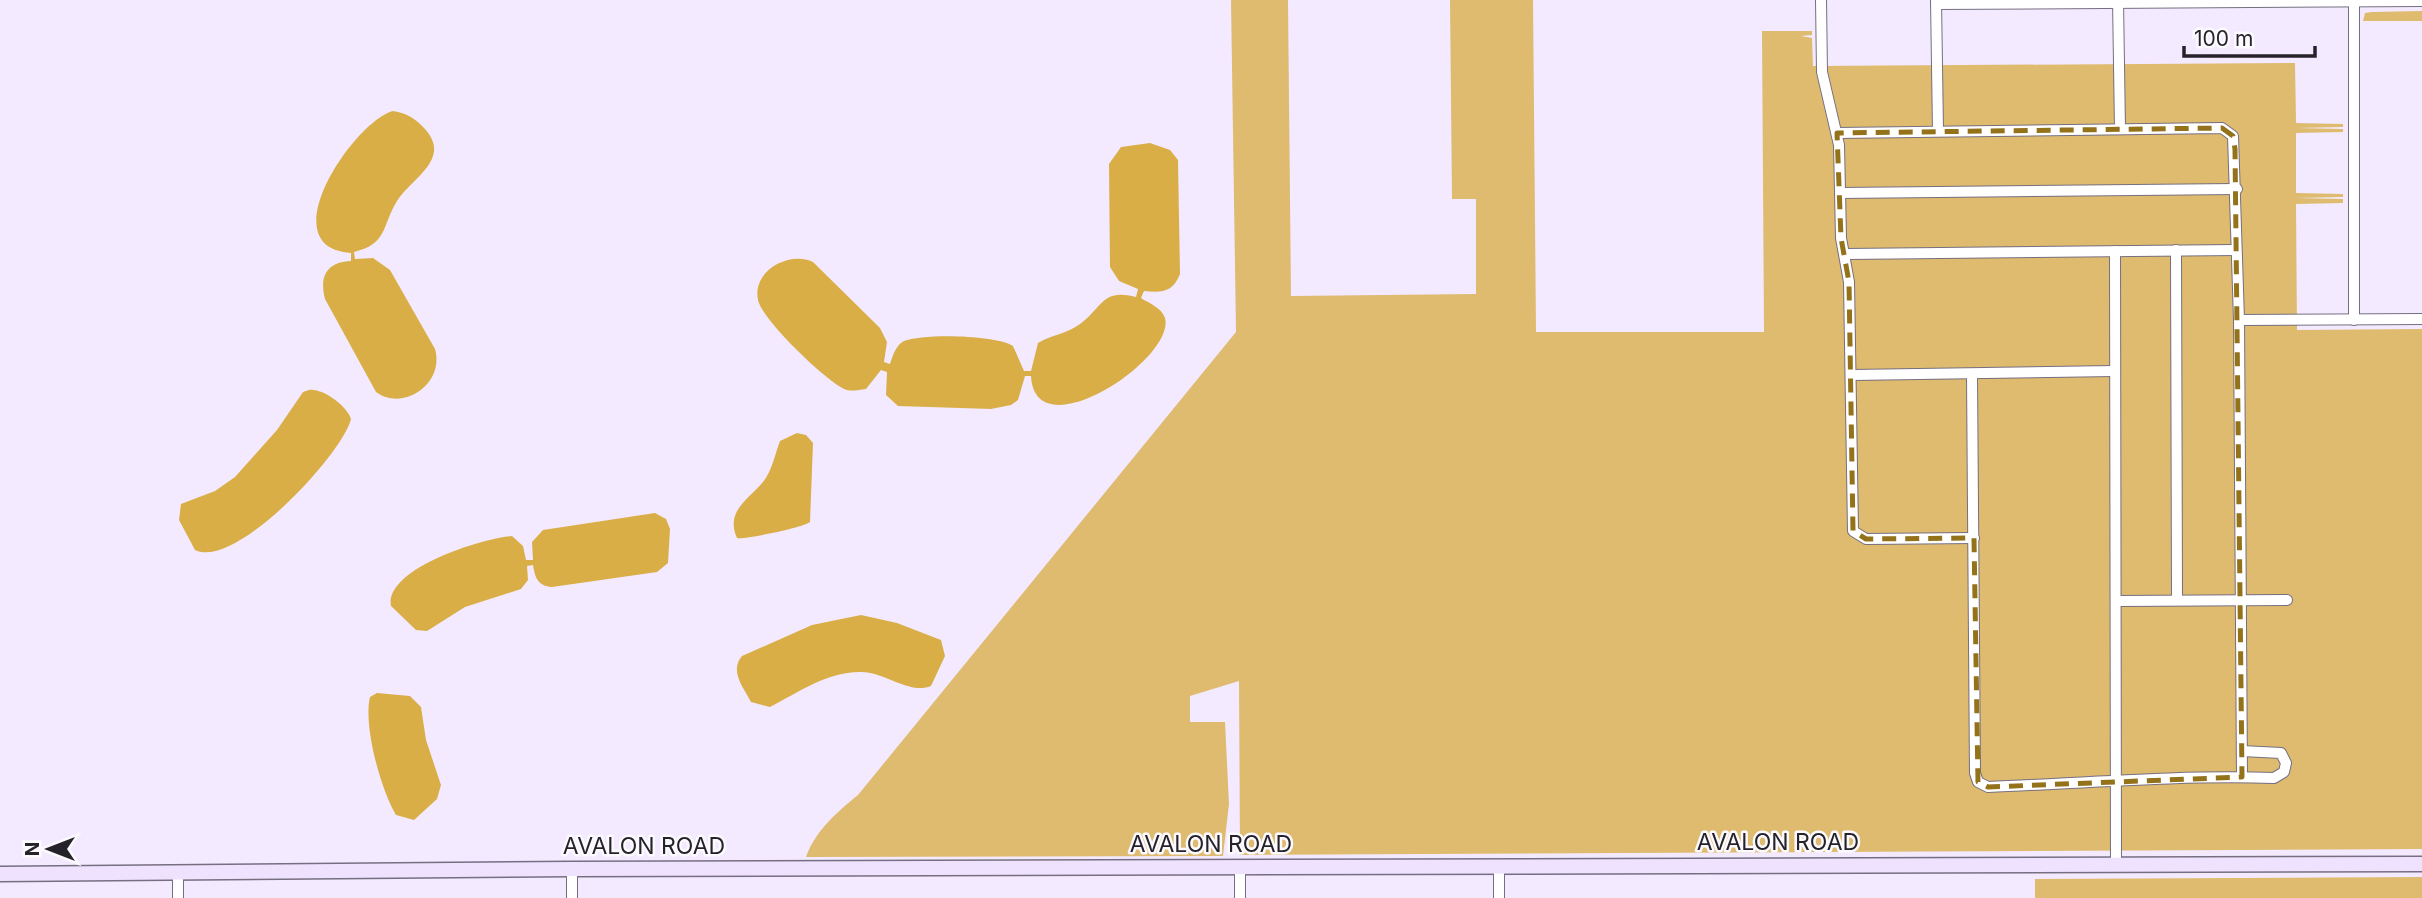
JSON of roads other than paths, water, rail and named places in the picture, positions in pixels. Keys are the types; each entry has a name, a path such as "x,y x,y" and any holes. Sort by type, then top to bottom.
{"main road":[{"name":"AVALON ROAD","path":"0,874 1240,866 2422,864"}],"street":[{"path":"1821,0 1822,72 1837,133 1841,238 1846,254 1852,375 1853,531 1866,539 1974,538"},
{"path":"2118,1 2120,129"},
{"path":"1938,131 1936,2 2422,1"},
{"path":"2354,2 2354,320"},
{"path":"1837,133 2221,128 2233,136 2239,320 2238,600 2242,777"},
{"path":"1840,193 2236,189"},
{"path":"2176,250 2177,600"},
{"path":"1846,254 2236,250"},
{"path":"2115,251 2118,601 2116,864"},
{"path":"2239,320 2422,319"},
{"path":"1852,375 2115,371"},
{"path":"1972,375 1975,773 1978,782 1988,787 2118,782 2140,778 2274,778 2284,772 2286,763 2281,753 2242,751"},
{"path":"2118,601 2287,600"},
{"path":"1499,865 1499,898"},
{"path":"1240,866 1240,898"},
{"path":"572,869 572,898"},
{"path":"178,874 178,898"}]}
